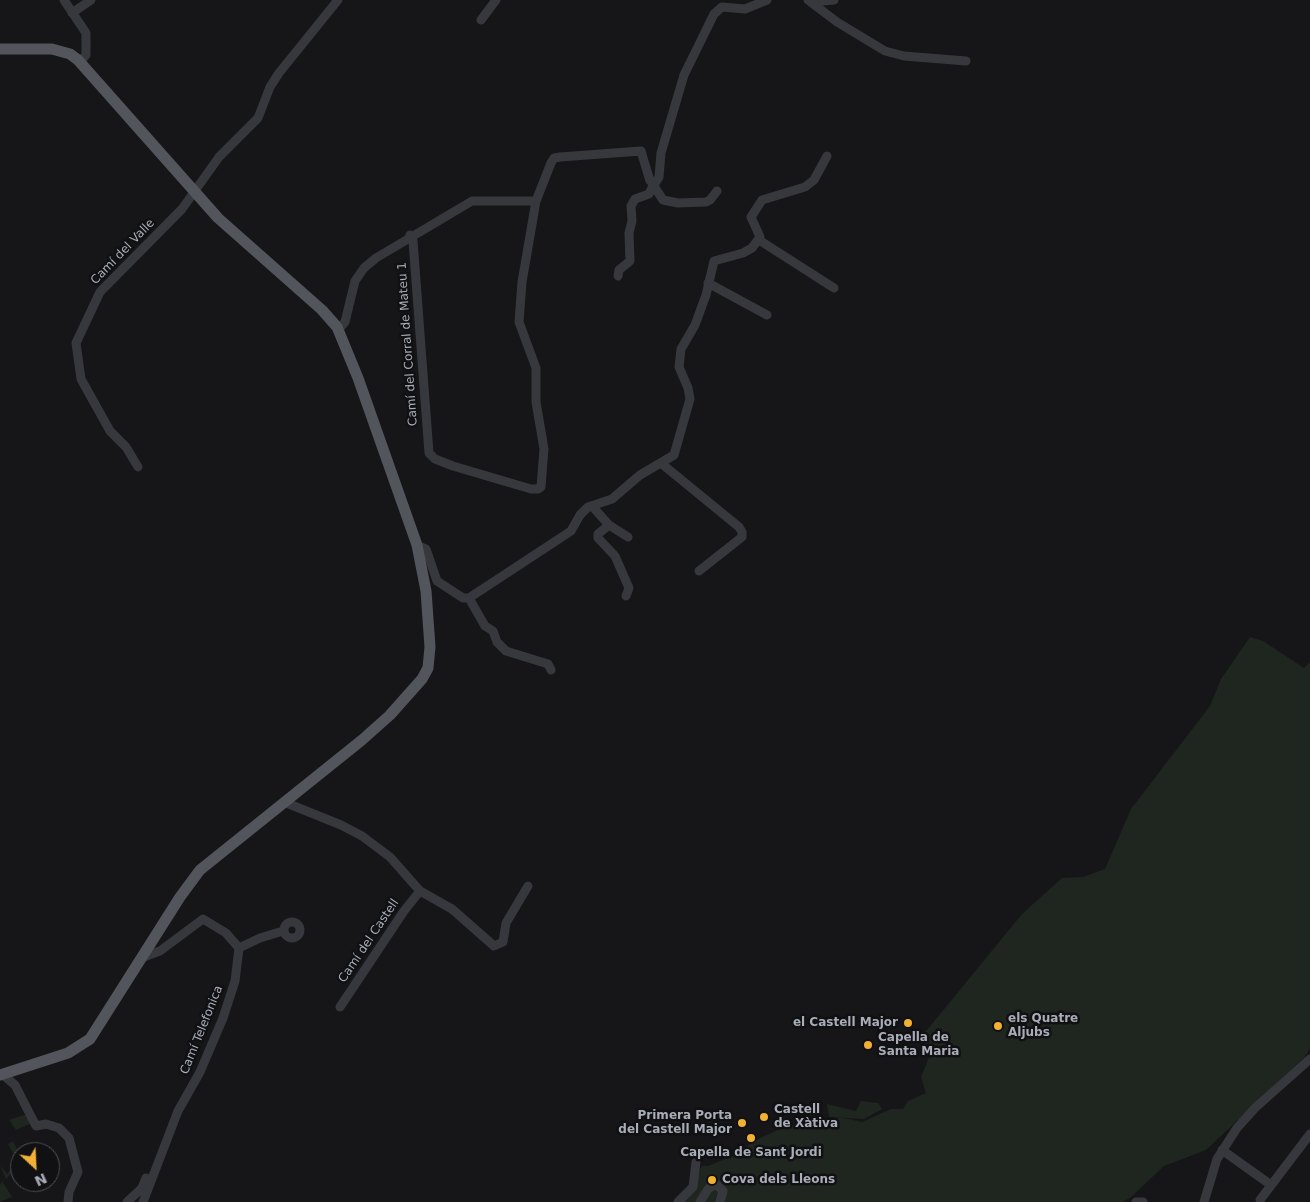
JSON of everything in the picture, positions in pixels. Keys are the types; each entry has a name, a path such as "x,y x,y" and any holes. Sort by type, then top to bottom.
{"main road":[{"path":"0,49 52,49 70,54 80,62 195,192 243,241 330,318 338,330 352,361 417,546 426,591 430,647 428,668 422,679 390,715 362,740 200,870 85,1042 68,1053 1,1075"}],"street":[{"path":"64,0 86,33 86,55 80,62"},
{"path":"72,13 91,0"},
{"name":"Camí del Valle","path":"138,467 126,447 110,431 80,379 76,343 100,292 182,209 202,179 228,146 258,118 270,87 279,73 338,0"},
{"path":"480,20 497,0"},
{"path":"618,276 619,270 630,260 631,206 635,199 648,194 659,177 661,153 684,75 714,14 722,7 752,8 767,0"},
{"path":"810,1 834,0"},
{"path":"810,1 837,22 885,51 904,56 966,61"},
{"path":"338,330 345,322 359,274 376,258 472,200 536,201 554,158 641,151 650,181 654,184 663,200 678,203 706,202 710,200 716,191"},
{"path":"828,156 814,180 805,187 762,200 751,217 760,240 834,288"},
{"name":"Camí del Corral de Mateu 1","path":"410,236 413,241 428,450 435,459 453,466 531,490 538,489 541,487 544,449 536,402 536,368 519,322 522,282 536,201"},
{"path":"417,546 426,549 437,581 463,598 469,598 571,531 580,515 592,506 612,499 640,475 674,456 678,449 690,399 688,388 678,366 681,349 695,325 714,261 743,253 760,240"},
{"path":"708,283 768,315"},
{"path":"662,464 739,527 742,532 742,537 700,571"},
{"path":"592,506 609,525 628,537"},
{"path":"609,525 598,534 598,538 615,556 629,588 626,596"},
{"path":"469,598 485,626 493,631 497,642 506,651 548,664 551,670"},
{"path":"284,802 341,825 362,836 390,857 420,891 452,909 494,946 503,942 506,923 528,886"},
{"name":"Camí del Castell","path":"340,1006 404,910 420,891"},
{"path":"141,958 160,951 204,919 226,933 239,948 260,938 284,931"},
{"name":"Camí Telefonica","path":"143,1202 178,1111 200,1072 223,1018 235,981 239,948"},
{"path":"1204,1202 1214,1167 1222,1150 1237,1128 1255,1108 1310,1059"},
{"path":"1,1075 15,1085 36,1126 46,1124 59,1128 69,1138 78,1172 69,1192 68,1202"},
{"path":"1260,1200 1310,1134"},
{"path":"1301,1146 1310,1151"},
{"path":"1222,1150 1271,1185"},
{"path":"127,1202 142,1188 152,1164 162,1156"},
{"path":"678,1202 693,1187 696,1162"},
{"path":"700,1202 708,1189 716,1184 724,1191 720,1202"},
{"path":"1136,1202 1143,1202"}],"shaded area":[{"path":"1250,637 1263,641 1304,668 1310,662 1310,1048 1305,1057 1206,1150 1164,1166 1130,1198 1122,1202 683,1202 702,1166 708,1166 732,1156 758,1139 782,1128 828,1118 844,1118 862,1122 891,1109 903,1109 908,1101 926,1093 921,1077 930,1055 920,1033 927,1030 1022,914 1062,878 1083,877 1105,869 1131,809 1210,706 1221,679"},
{"path":"861,1101 878,1103 882,1109 864,1119 829,1117 827,1104 856,1111"},
{"path":"28,1115 32,1123 16,1130 9,1120"},
{"path":"0,1165 7,1174 10,1170 10,1175 6,1179"},
{"path":"2,1181 12,1197 0,1202 0,1185"}],"place":[{"name":"el Castell Major","path":"908,1023"},
{"name":"els Quatre Aljubs","path":"998,1026"},
{"name":"Capella de Santa Maria","path":"868,1045"},
{"name":"Castell de Xàtiva","path":"764,1117"},
{"name":"Primera Porta del Castell Major","path":"742,1123"},
{"name":"Capella de Sant Jordi","path":"751,1138"},
{"name":"Cova dels Lleons","path":"712,1180"}]}
